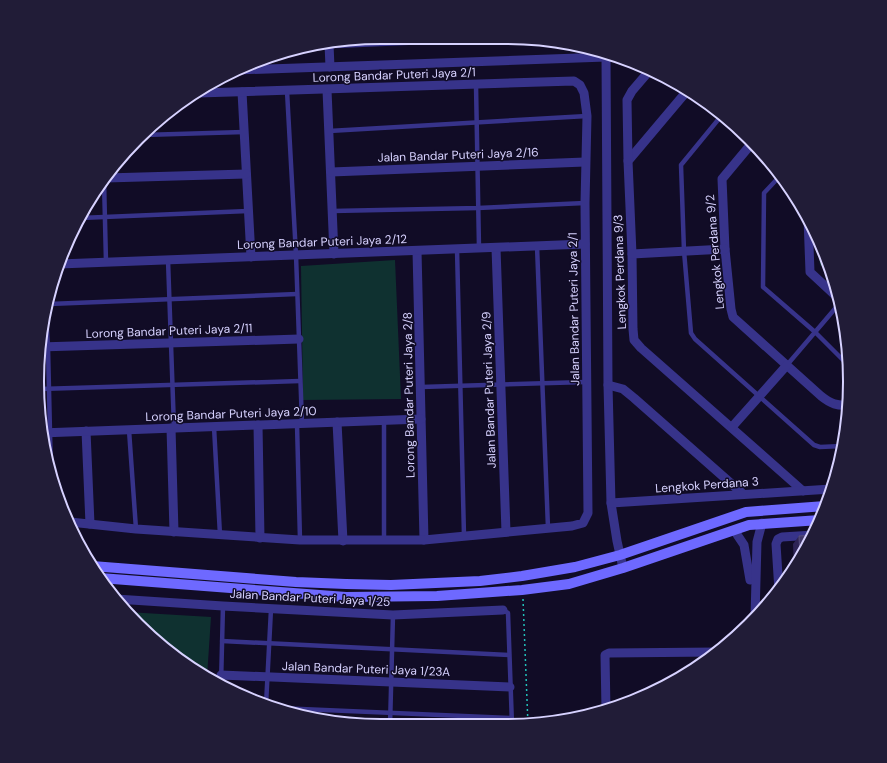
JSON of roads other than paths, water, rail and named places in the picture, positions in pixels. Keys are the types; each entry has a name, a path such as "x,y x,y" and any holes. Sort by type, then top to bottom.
{"street":[{"path":"329,48 330,66"},
{"path":"254,69 597,57"},
{"path":"606,60 608,385 611,503 623,568"},
{"name":"Lengkok Perdana 9/3","path":"646,75 627,100 634,340 641,348 803,490"},
{"name":"Lorong Bandar Puteri Jaya 2/1","path":"207,93 574,81 580,85 584,93"},
{"path":"327,90 334,254"},
{"path":"242,92 251,257"},
{"name":"Jalan Bandar Puteri Jaya 2/1","path":"548,528 572,526 583,522 588,513 585,244 585,162 587,116 584,93"},
{"path":"628,161 684,95"},
{"name":"Lengkok Perdana 9/2","path":"748,148 722,179 725,249 733,317 830,403 842,406"},
{"name":"Jalan Bandar Puteri Jaya 2/16","path":"331,172 585,162"},
{"path":"112,179 246,174"},
{"path":"809,233 810,272 830,291"},
{"name":"Lorong Bandar Puteri Jaya 2/12","path":"66,264 585,244"},
{"name":"Jalan Bandar Puteri Jaya 2/9","path":"496,248 506,532"},
{"path":"632,254 725,249"},
{"name":"Lorong Bandar Puteri Jaya 2/8","path":"417,251 424,540"},
{"name":"Lorong Bandar Puteri Jaya 2/11","path":"46,347 299,339"},
{"path":"732,427 787,365"},
{"path":"608,385 623,390 634,398 743,494"},
{"name":"Lorong Bandar Puteri Jaya 2/10","path":"48,433 421,420"},
{"path":"337,422 343,540"},
{"path":"258,425 260,538"},
{"path":"172,428 174,532"},
{"path":"86,431 90,524"},
{"path":"803,490 825,489"},
{"name":"Lengkok Perdana 3","path":"611,503 803,490"},
{"path":"99,567 296,582 391,585 480,581 575,567 620,554 746,512 819,506"},
{"path":"109,581 346,597 438,596 522,590 569,584 623,568 749,525 813,521"},
{"path":"75,523 136,529 260,538 384,541 424,540 548,528"},
{"path":"755,608 756,542 762,524"},
{"path":"734,530 744,545 754,609"},
{"path":"782,574 776,544 778,539 782,537 806,536"},
{"path":"104,573 105,567"},
{"name":"Jalan Bandar Puteri Jaya 1/25","path":"124,600 393,615 503,610"},
{"path":"606,703 605,655 609,653 707,652"},
{"name":"Jalan Bandar Puteri Jaya 1/23A","path":"222,679 268,677 510,687"}],"lane":[{"path":"476,85 479,248"},
{"path":"287,91 299,339 300,540"},
{"path":"329,131 477,124 587,116"},
{"path":"718,120 680,165 684,251 691,332 695,339 814,445 820,447 837,446"},
{"path":"152,135 244,132"},
{"path":"776,180 764,194 763,287 815,332 842,359"},
{"path":"105,188 106,262"},
{"path":"332,211 478,208 585,203"},
{"path":"86,218 248,211"},
{"path":"537,246 548,528"},
{"path":"457,249 464,536"},
{"path":"168,260 172,428"},
{"path":"53,304 297,294"},
{"path":"787,365 835,309"},
{"path":"45,357 49,389 47,423"},
{"path":"44,389 300,381"},
{"path":"420,387 586,382"},
{"path":"384,421 384,541"},
{"path":"214,427 220,535"},
{"path":"129,430 136,529"},
{"path":"221,678 223,606"},
{"path":"266,699 271,609"},
{"path":"302,709 511,718 508,613 503,610"},
{"path":"390,719 393,615"},
{"path":"222,641 509,655"}]}
